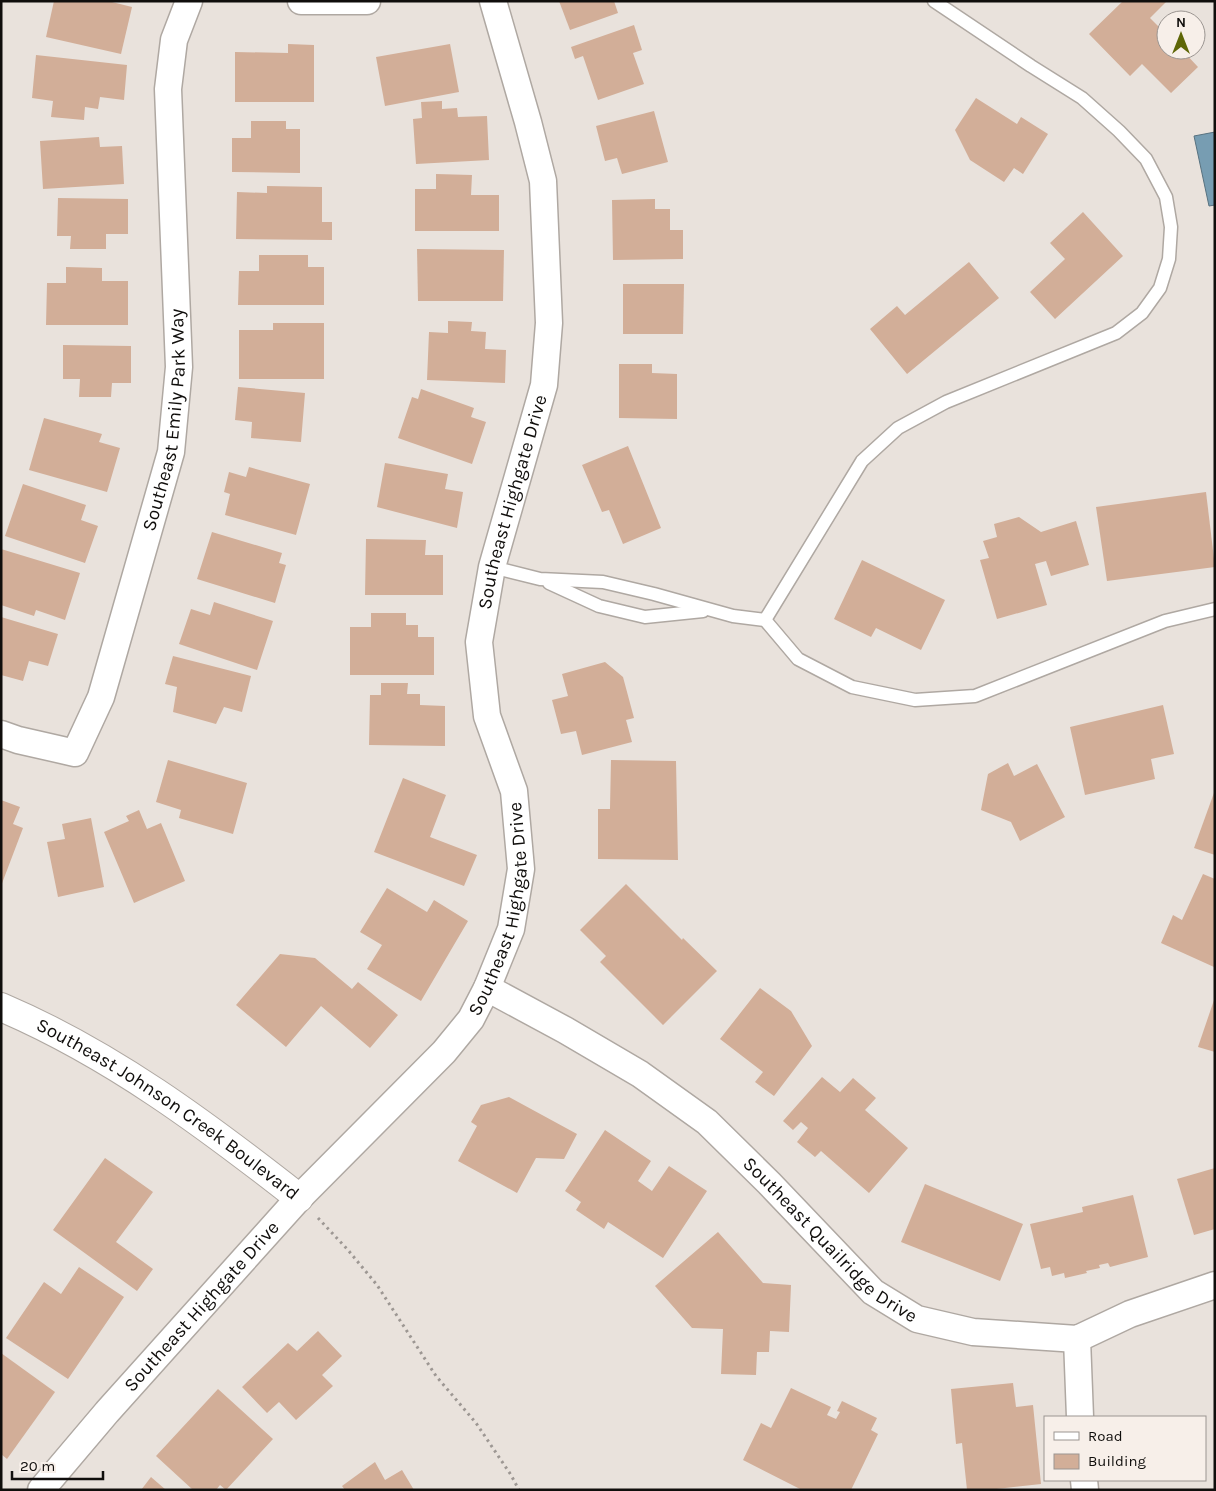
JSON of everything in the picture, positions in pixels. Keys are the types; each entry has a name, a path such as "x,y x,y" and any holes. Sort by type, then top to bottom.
{"street":[{"name":"Southeast Emily Park Way","path":"1,734 18,740 75,753 101,697 171,452 179,367 168,89 174,40 189,1"},
{"path":"302,1 367,1"},
{"name":"Southeast Highgate Drive","path":"41,1490 107,1412 298,1198 444,1052 471,1019 487,988 511,929 521,869 514,791 486,716 479,642 492,567 544,385 549,323 543,181 493,1"},
{"name":"Southeast Quailridge Drive","path":"487,988 565,1030 640,1074 706,1122 769,1183 872,1292 917,1319 973,1332 1077,1339 1130,1314 1215,1285"},
{"name":"Southeast Johnson Creek Boulevard","path":"1,1007 58,1034 144,1084 206,1126 298,1198"},
{"path":"1077,1339 1080,1416"}],"lane":[{"path":"765,620 862,462 898,428 946,402 1116,334 1142,313 1160,288 1169,259 1171,227 1166,197 1146,158 1120,131 1082,98 934,1"},
{"path":"492,567 540,580 599,606 646,617 710,610"},
{"path":"540,580 603,582 733,616 765,620 798,659 852,687 916,700 975,696 1165,621 1215,609"}],"path":[{"name":"Southeast Johnson Creek Boulevard","path":"298,1198 348,1250 377,1285 436,1376 476,1423 519,1490"}],"water":[{"path":"1215,132 1215,205 1209,206 1194,136"}],"building":[{"path":"54,1 108,1 132,7 121,54 46,37"},
{"path":"559,1 614,1 618,13 570,30"},
{"path":"1123,1 1167,1 1150,18 1156,24 1156,60 1191,60 1198,67 1171,93 1142,64 1130,76 1089,34"},
{"path":"634,25 642,50 633,53 644,84 598,100 583,56 575,59 571,47"},
{"path":"288,44 314,45 314,102 235,102 235,52 288,53"},
{"path":"450,44 459,92 385,106 376,57"},
{"path":"36,55 127,65 124,100 100,97 98,109 85,107 84,120 51,117 53,101 32,98"},
{"path":"976,98 1017,124 1021,117 1048,134 1023,174 1014,168 1004,182 970,160 955,130"},
{"path":"442,101 442,109 457,108 458,117 487,116 489,160 416,164 413,119 422,118 421,102"},
{"path":"654,111 668,162 622,174 617,158 605,161 596,126"},
{"path":"251,121 286,121 286,129 300,129 300,173 232,172 232,138 251,138"},
{"path":"99,137 100,147 122,146 124,184 43,189 40,141"},
{"path":"436,174 472,175 471,195 499,195 499,231 415,231 415,189 436,189"},
{"path":"267,186 322,187 322,222 332,222 332,240 236,239 237,192 267,193"},
{"path":"58,198 128,199 128,234 106,234 106,249 70,249 71,236 57,236"},
{"path":"655,199 655,209 670,209 670,230 683,230 683,259 613,260 612,200"},
{"path":"1083,212 1123,256 1055,319 1030,292 1065,259 1050,243"},
{"path":"417,249 504,250 503,301 418,301"},
{"path":"259,255 308,255 308,267 324,267 324,305 238,305 239,271 259,271"},
{"path":"969,262 999,298 907,374 870,329 897,306 905,315"},
{"path":"66,267 102,268 102,281 128,281 128,325 46,325 47,283 66,283"},
{"path":"623,284 684,284 683,334 623,334"},
{"path":"448,321 472,322 471,331 486,332 485,349 506,350 505,383 427,380 429,332 448,333"},
{"path":"273,323 324,323 324,379 239,379 239,330 273,330"},
{"path":"63,345 131,346 131,383 112,383 111,397 79,397 80,379 63,379"},
{"path":"619,364 652,364 652,373 677,374 677,419 619,418"},
{"path":"238,387 305,393 301,442 251,438 252,422 235,420"},
{"path":"421,389 474,408 471,417 486,422 472,464 398,438 412,397 418,399"},
{"path":"44,418 102,434 99,442 120,448 107,492 29,470"},
{"path":"628,446 661,528 623,544 609,510 602,512 582,465"},
{"path":"385,463 448,474 445,489 463,492 457,528 377,507"},
{"path":"249,467 310,484 296,535 225,515 230,494 224,492 229,472 246,477"},
{"path":"23,484 86,505 81,520 98,526 85,563 5,536"},
{"path":"1206,492 1215,567 1107,581 1096,507"},
{"path":"1019,517 1041,532 1076,521 1089,565 1051,576 1046,561 1035,564 1047,605 997,619 980,560 989,558 983,541 997,537 994,524"},
{"path":"212,532 282,553 279,563 286,565 275,603 197,579"},
{"path":"366,539 426,540 425,555 443,555 443,595 365,595"},
{"path":"1,549 80,573 65,620 36,610 34,616 1,605"},
{"path":"862,560 945,600 921,650 876,628 871,637 834,619"},
{"path":"214,602 273,621 257,670 179,644 191,609 210,615"},
{"path":"371,613 406,613 406,625 418,625 418,637 434,637 434,675 350,675 350,627 371,627"},
{"path":"1,617 58,634 48,666 29,661 23,681 1,675"},
{"path":"173,656 251,676 242,712 224,707 216,724 173,712 177,687 165,684"},
{"path":"605,662 623,677 634,718 626,720 632,742 582,755 576,731 561,734 552,700 568,696 562,674"},
{"path":"381,683 408,683 407,694 420,694 420,705 445,706 445,746 369,745 370,695 381,695"},
{"path":"1163,705 1174,754 1151,759 1155,779 1085,795 1070,727"},
{"path":"168,760 247,783 233,834 179,818 181,810 156,802"},
{"path":"611,760 676,761 678,860 598,859 598,809 610,809"},
{"path":"1008,763 1014,776 1037,764 1065,817 1020,841 1011,822 981,810 988,774"},
{"path":"403,778 446,795 430,837 477,855 464,886 374,852"},
{"path":"1215,790 1215,855 1194,848"},
{"path":"1,800 20,807 13,824 23,828 1,886"},
{"path":"139,810 147,829 161,823 185,881 134,903 104,832 129,821 126,816"},
{"path":"91,818 104,887 58,897 47,842 65,839 62,824"},
{"path":"1203,874 1215,879 1214,967 1161,943 1173,915 1182,920"},
{"path":"626,884 682,940 683,938 717,971 663,1025 600,962 606,956 580,930"},
{"path":"387,888 427,912 434,900 468,921 421,1001 367,969 382,945 360,932"},
{"path":"280,954 315,958 352,989 358,982 398,1015 370,1048 321,1006 286,1047 236,1005"},
{"path":"760,988 791,1011 812,1046 774,1096 755,1082 763,1072 720,1039"},
{"path":"1215,1000 1215,1052 1198,1047"},
{"path":"822,1077 840,1092 853,1078 876,1098 865,1110 908,1148 869,1193 821,1151 815,1157 797,1142 808,1128 801,1122 793,1130 783,1121"},
{"path":"509,1097 577,1134 564,1159 536,1158 517,1193 458,1161 477,1126 471,1122 481,1105"},
{"path":"605,1130 651,1161 638,1181 652,1191 669,1166 707,1191 663,1258 608,1222 604,1229 576,1210 581,1202 565,1191"},
{"path":"105,1158 153,1192 116,1242 153,1269 137,1291 53,1230"},
{"path":"1215,1168 1215,1229 1194,1235 1177,1179"},
{"path":"925,1184 1023,1224 1000,1281 901,1242"},
{"path":"1133,1195 1148,1257 1110,1267 1108,1263 1099,1265 1100,1268 1086,1271 1087,1273 1065,1278 1064,1273 1052,1276 1050,1267 1041,1269 1030,1224 1083,1212 1082,1207"},
{"path":"718,1232 763,1283 791,1285 789,1332 770,1331 769,1352 757,1352 756,1375 721,1374 723,1329 692,1328 655,1286"},
{"path":"79,1267 124,1297 68,1379 6,1338 44,1282 61,1294"},
{"path":"318,1331 342,1356 322,1375 333,1386 296,1420 279,1402 267,1413 242,1387 288,1343 297,1351"},
{"path":"1,1353 55,1392 7,1459 1,1454"},
{"path":"1013,1383 1016,1407 1033,1405 1041,1484 988,1490 967,1490 962,1443 956,1444 951,1389"},
{"path":"791,1388 831,1407 827,1415 836,1419 840,1412 837,1411 842,1401 877,1418 871,1430 878,1434 851,1490 802,1490 743,1460 761,1423 771,1428"},
{"path":"218,1389 273,1439 226,1490 220,1485 216,1490 193,1490 156,1456"},
{"path":"375,1462 385,1480 402,1470 414,1490 345,1490 342,1486"},
{"path":"151,1477 166,1490 141,1490"}]}
